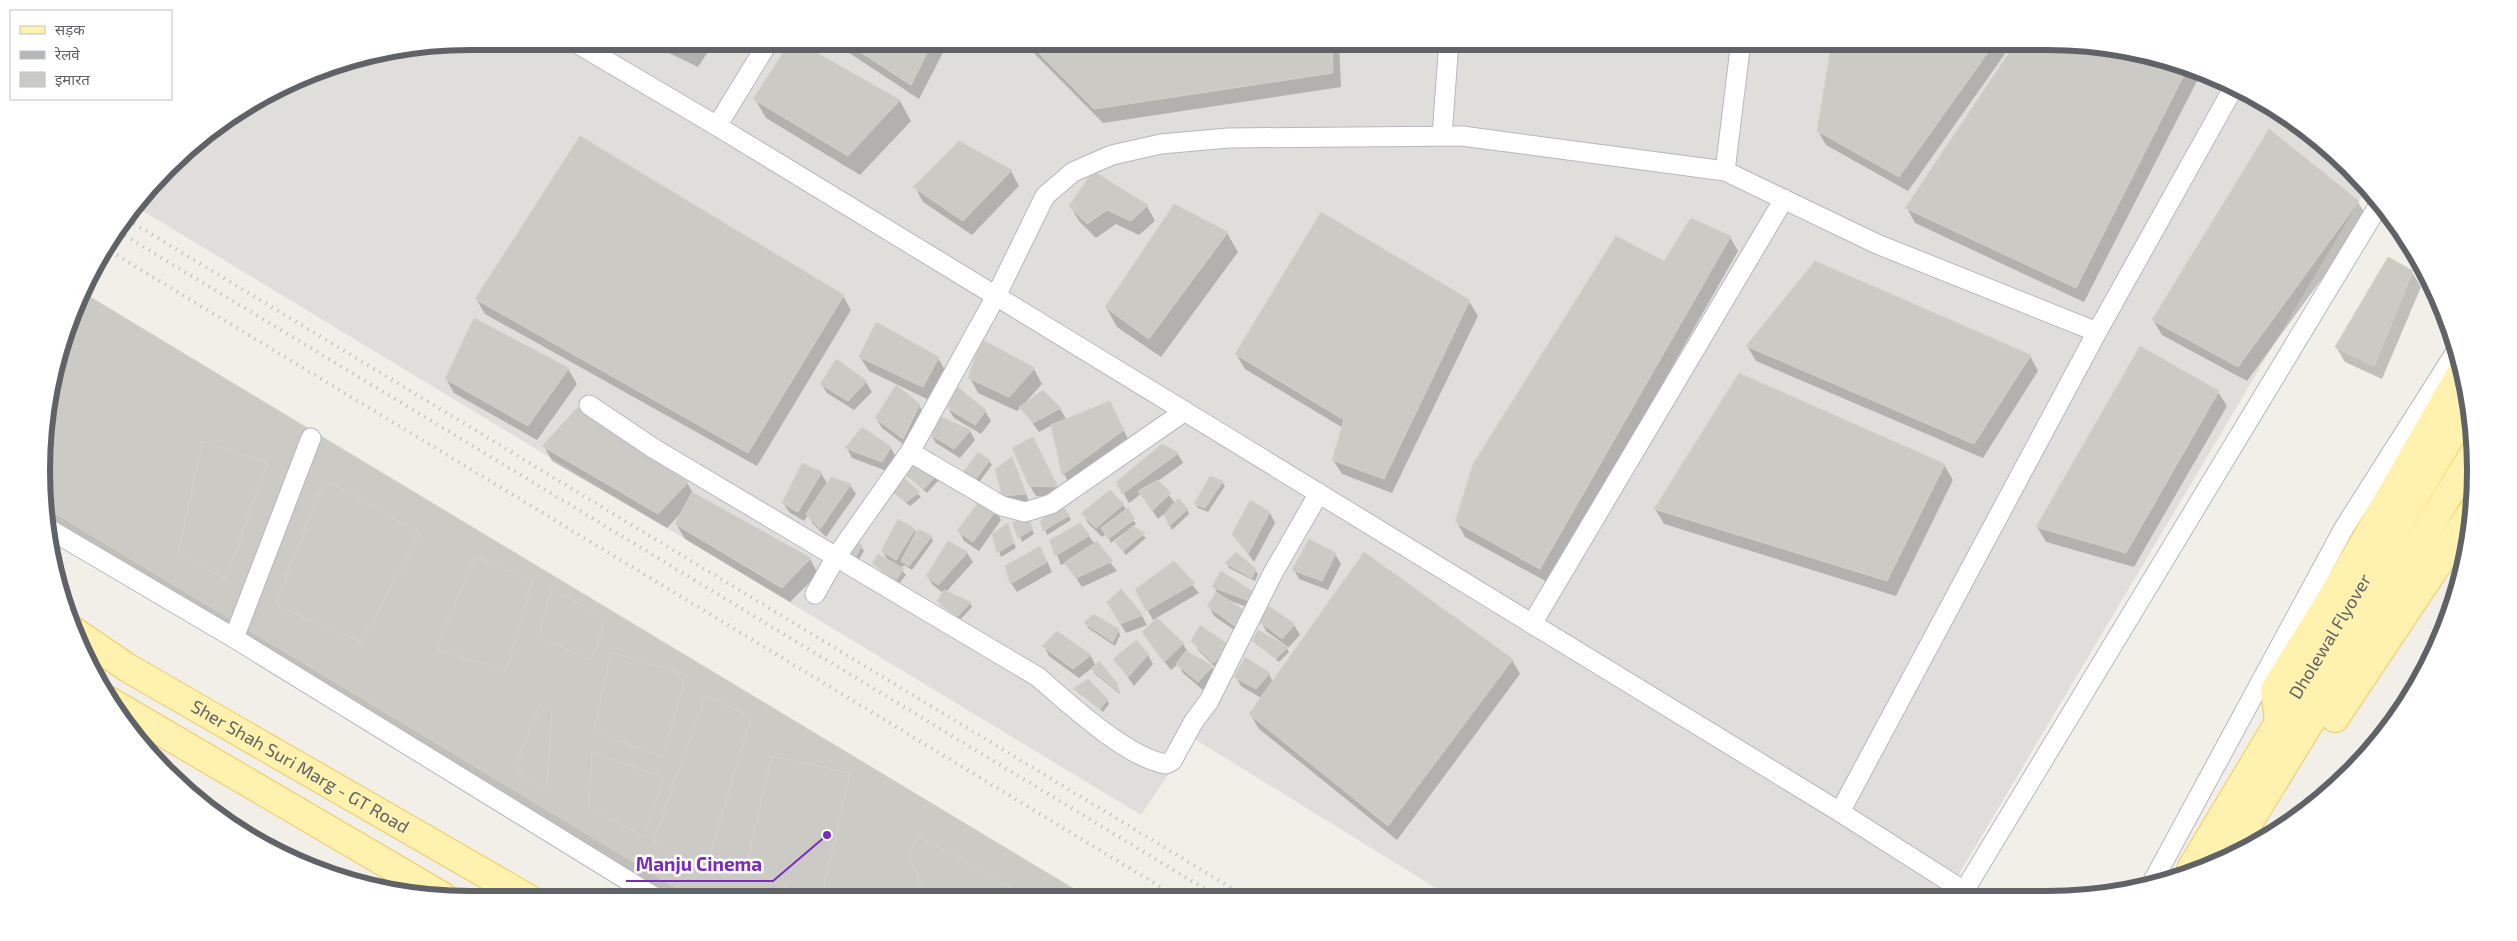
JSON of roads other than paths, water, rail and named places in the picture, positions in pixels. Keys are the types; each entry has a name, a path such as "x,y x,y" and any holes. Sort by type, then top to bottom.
{"main road":[{"path":"2279,721 2275,690 2337,590 2457,380"},
{"name":"Dholewal Flyover","path":"2194,864 2463,416"},
{"name":"Dholewal Flyover","path":"2234,847 2467,465"},
{"path":"2302,736 2331,724 2463,526"},
{"name":"Sher Shah Suri Marg - GT Road","path":"86,639 128,668 514,891"},
{"path":"126,711 429,888"}],"street":[{"path":"588,50 717,126 1840,812 1960,891"},
{"path":"717,126 764,50"},
{"path":"1442,136 1448,50"},
{"path":"1725,171 1740,50"},
{"path":"1840,812 2097,332 2231,92"},
{"path":"816,594 836,557 910,452 996,296 1045,196 1073,172 1112,156 1160,144 1228,138 1462,136 1725,171 1877,244 2097,332"},
{"path":"1532,624 1784,199"},
{"path":"1968,891 2376,210"},
{"path":"2155,877 2344,528 2452,358"},
{"path":"589,404 653,448 1038,677 1094,725 1138,752 1166,764 1172,761 1194,721 1209,701 1273,573 1318,493"},
{"path":"910,452 1002,506 1025,512 1051,504 1185,412"},
{"path":"234,638 312,438"},
{"path":"55,532 234,638 645,891"}],"railway":[{"path":"132,222 1236,891"},
{"path":"123,234 1208,891"},
{"path":"111,252 1167,891"}],"place":[{"name":"Manju Cinema","path":"827,835"}]}
